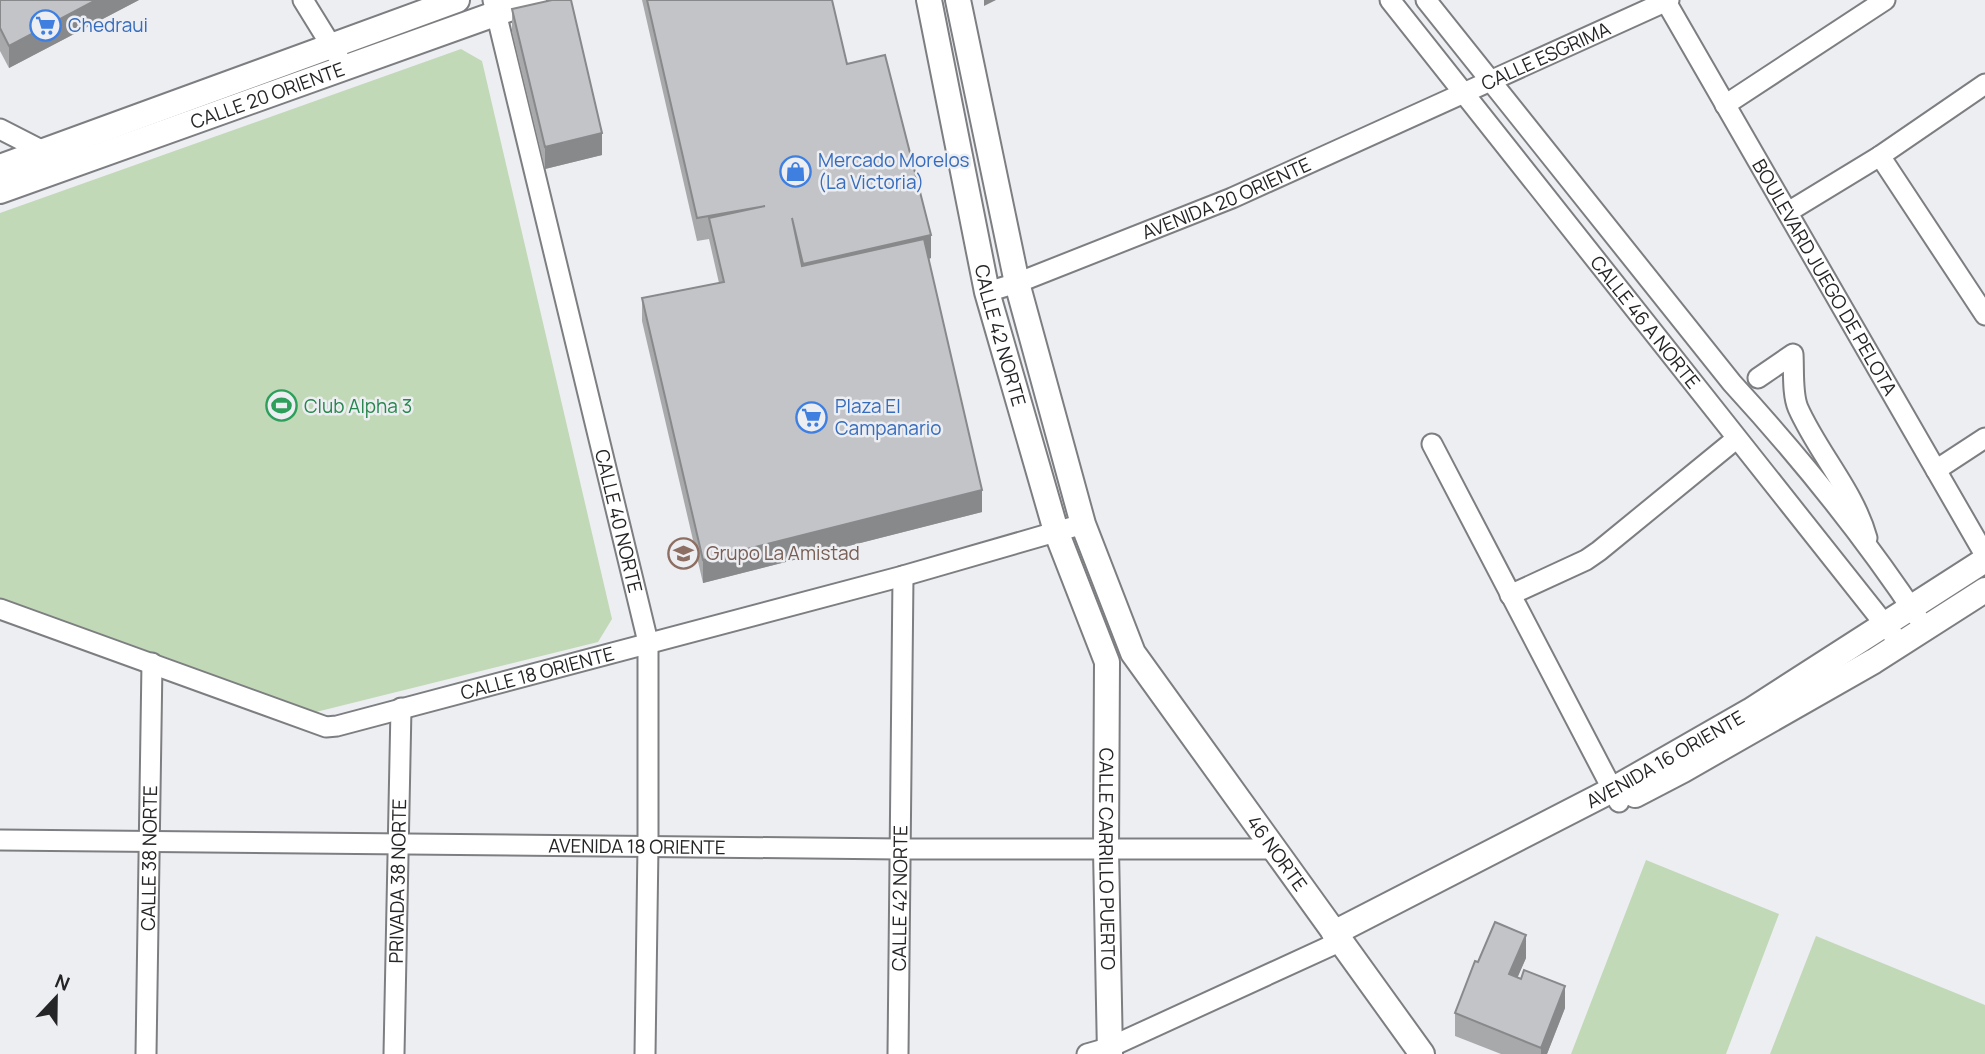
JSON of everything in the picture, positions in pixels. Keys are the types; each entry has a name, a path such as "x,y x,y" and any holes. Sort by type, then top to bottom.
{"main road":[{"name":"CALLE 20 ORIENTE","path":"0,191 48,161 331,47 457,0"},
{"name":"CALLE 20 ORIENTE","path":"0,167 48,161 345,68 495,7 534,0"},
{"name":"CALLE 42 NORTE","path":"929,0 987,292 1056,531 1107,662"},
{"name":"CALLE 42 NORTE","path":"958,0 1017,283 1083,524 1133,653"},
{"name":"AVENIDA 16 ORIENTE","path":"1337,938 1616,796 1750,711 1893,634 1918,618 1985,558"},
{"name":"AVENIDA 16 ORIENTE","path":"1918,618 1985,590"},
{"path":"1107,662 1133,653"},
{"name":"46 NORTE","path":"1133,653 1422,1054"},
{"name":"CALLE CARRILLO PUERTO","path":"1102,1052 1107,662"}],"street":[{"path":"303,0 345,68"},
{"name":"CALLE 46 A NORTE","path":"1390,0 1893,634"},
{"name":"CALLE 46 A NORTE","path":"1426,0 1731,383 1769,424 1870,551 1918,618"},
{"path":"1726,105 1885,0"},
{"name":"CALLE ESGRIMA","path":"1463,94 1667,1"},
{"name":"BOULEVARD JUEGO DE PELOTA","path":"1667,1 1985,558"},
{"name":"CALLE 40 NORTE","path":"495,7 648,642 645,1054"},
{"name":"AVENIDA 20 ORIENTE","path":"987,292 1017,283 1232,198 1463,94"},
{"path":"1788,212 1982,94"},
{"path":"0,129 48,161"},
{"path":"1880,156 1985,315"},
{"path":"1758,378 1793,354 1797,406 1862,522 1870,551"},
{"path":"1769,424 1797,406"},
{"path":"1936,470 1985,438"},
{"path":"1510,594 1600,551 1736,439"},
{"path":"1432,444 1616,796"},
{"name":"CALLE 18 ORIENTE","path":"0,609 326,727 903,576 1083,524"},
{"name":"CALLE 42 NORTE","path":"898,1054 903,576"},
{"name":"CALLE 38 NORTE","path":"146,1054 152,663"},
{"name":"PRIVADA 38 NORTE","path":"394,1054 401,708"},
{"name":"AVENIDA 18 ORIENTE","path":"0,840 900,849 1274,849"},
{"path":"1102,1052 1337,938"}],"green space":[{"name":"Club Alpha 3","path":"461,49 482,61 612,619 598,642 316,712 0,598 0,213"},
{"path":"1646,860 1779,914 1726,1054 1571,1054"},
{"path":"1816,936 1985,1005 1985,1054 1770,1054"}],"building":[{"path":"0,0 96,0 9,46 0,28"},
{"path":"552,0 571,0 602,133 545,147 512,9"},
{"path":"647,0 832,0 847,64 885,55 931,235 803,264 792,218 802,266 924,239 982,490 703,560 642,298 724,282 709,218 765,206 697,218"},
{"path":"1495,922 1526,935 1509,974 1521,979 1524,970 1565,986 1541,1048 1455,1013 1475,961 1478,962"}],"place":[{"name":"Chedraui","path":"45,25"},
{"name":"Mercado Morelos (La Victoria)","path":"795,171"},
{"name":"Club Alpha 3","path":"281,406"},
{"name":"Plaza El Campanario","path":"812,417"},
{"name":"Grupo La Amistad","path":"683,553"}]}
